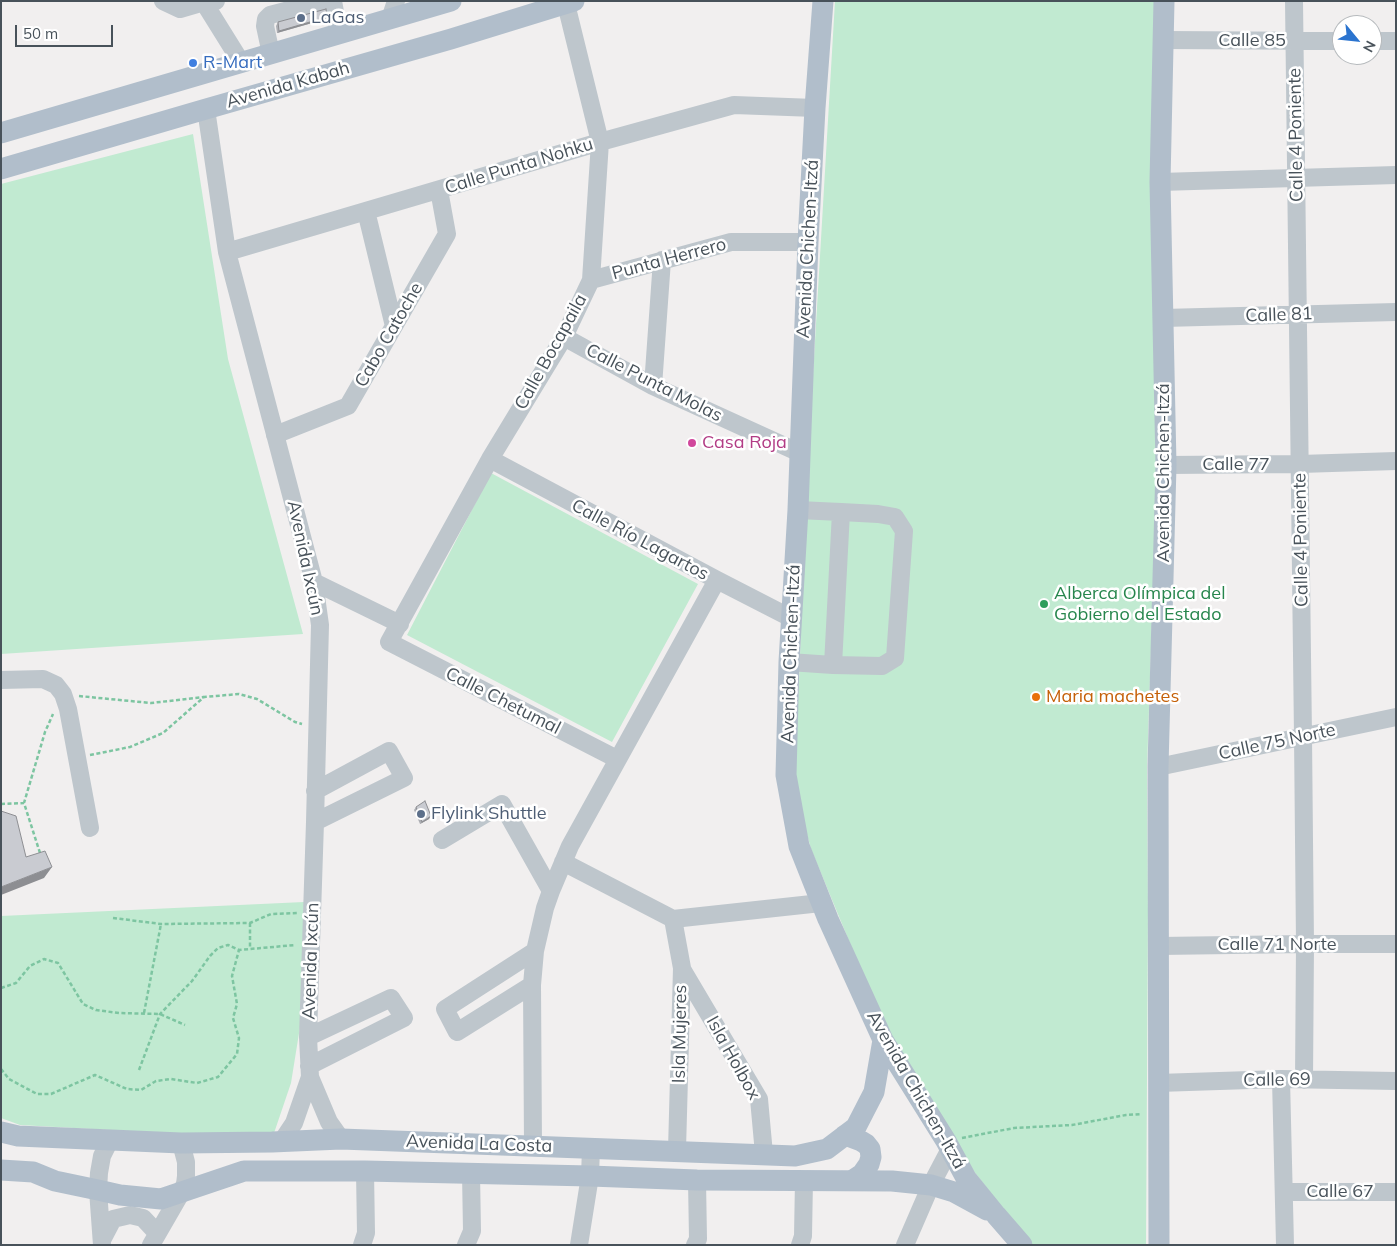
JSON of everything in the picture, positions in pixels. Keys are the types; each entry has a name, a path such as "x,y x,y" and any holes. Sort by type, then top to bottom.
{"main road":[{"name":"Avenida Kabah","path":"1,133 339,34 393,10 451,1"},
{"name":"Avenida Chichen-Itzá","path":"824,1 815,108 808,242 786,774 799,846 821,903 883,1040 948,1145 966,1178 1022,1245"},
{"name":"Avenida Chichen-Itzá","path":"1159,1245 1158,767 1166,465 1160,182 1164,1"},
{"name":"Avenida Kabah","path":"1,169 206,108 451,39 570,2"},
{"name":"Avenida La Costa","path":"1,1132 18,1136 181,1143 340,1139 677,1150 795,1156 827,1150 856,1127 874,1092 883,1040"},
{"path":"845,1136 866,1144 870,1149 869,1164 862,1174 853,1180"},
{"path":"338,1171 344,1154 340,1139"},
{"path":"1,1170 33,1172 55,1181 98,1190"},
{"name":"Avenida La Costa","path":"98,1190 120,1195 161,1199 244,1171 471,1173 697,1180 892,1181 931,1185 954,1192 996,1215"}],"street":[{"path":"163,1 180,9 208,2 241,62"},
{"path":"271,54 265,26 266,19 270,15 323,1"},
{"path":"333,1 339,34"},
{"name":"Calle 4 Poniente","path":"1294,1 1304,736 1304,1080"},
{"name":"Calle Bocapaila","path":"389,642 490,459 564,337 591,280 600,142 570,2"},
{"name":"Calle 85","path":"1162,40 1332,41"},
{"path":"1382,41 1396,41"},
{"name":"Calle Punta Nohku","path":"227,252 600,142 734,105 815,108"},
{"name":"Avenida Ixcún","path":"206,108 227,252 314,582 320,625 308,1038 310,1072 329,1122 340,1139"},
{"path":"1160,182 1396,175"},
{"name":"Cabo Catoche","path":"276,435 348,406 447,234 438,190"},
{"path":"366,211 394,326"},
{"name":"Punta Herrero","path":"591,280 730,242 808,242"},
{"path":"653,386 662,260"},
{"name":"Calle 81","path":"1163,318 1396,312"},
{"name":"Calle Punta Molas","path":"564,337 653,386 800,453"},
{"name":"Calle Río Lagartos","path":"490,459 792,618"},
{"name":"Calle 77","path":"1166,465 1396,461"},
{"path":"790,662 882,666 894,658 904,531 895,517 878,514 798,510"},
{"path":"833,665 841,512"},
{"path":"533,1146 532,985 535,951 545,908 570,846 717,580"},
{"path":"314,582 400,624"},
{"name":"Calle Chetumal","path":"389,642 617,760"},
{"path":"1,680 43,679 56,685 62,694 68,709 90,828"},
{"name":"Calle 75 Norte","path":"1158,767 1396,716"},
{"path":"315,791 389,751 404,778 315,822"},
{"path":"442,840 502,804 551,891"},
{"path":"563,862 673,919 821,903"},
{"name":"Isla Mujeres","path":"673,919 682,968 677,1150"},
{"name":"Calle 71 Norte","path":"1159,946 1396,944"},
{"path":"532,985 458,1032 445,1009 535,951"},
{"name":"Isla Holbox","path":"682,968 759,1099 764,1154"},
{"path":"308,1038 391,998 404,1018 310,1072"},
{"name":"Avenida Ixcún","path":"282,1141 294,1122 310,1072"},
{"path":"1281,1079 1285,1245"},
{"name":"Calle 69","path":"1158,1084 1281,1079 1396,1081"},
{"path":"102,1243 98,1190 99,1173 102,1156 110,1140"},
{"path":"154,1239 185,1184 187,1169 181,1143"},
{"path":"905,1245 948,1145"},
{"path":"579,1245 590,1176 591,1148"},
{"path":"362,1245 366,1233 365,1171"},
{"path":"466,1245 472,1230 471,1173"},
{"path":"695,1245 698,1238 697,1180"},
{"path":"800,1245 803,1236 804,1180"},
{"name":"Calle 67","path":"1284,1192 1396,1192"},
{"path":"102,1243 114,1219 130,1215 143,1218 154,1239"}],"path":[{"path":"42,858 24,803 45,732 62,694 152,702 239,694 257,699 295,722 317,730"},
{"path":"76,757 130,747 163,733 204,697"},
{"path":"1,804 24,803"},
{"path":"113,918 161,924 250,923 271,914 312,912"},
{"path":"250,923 250,950"},
{"path":"144,1013 161,924"},
{"path":"139,1070 160,1014 192,981 218,948 228,945 239,950 250,950 295,945"},
{"path":"1,1069 9,1079 37,1094 51,1094 95,1075 127,1088 141,1090 156,1081 171,1079 197,1083 218,1077 237,1054 239,1038 233,1018 237,1004 232,976 239,950"},
{"path":"1,988 16,983 30,966 44,959 58,964 83,1004 96,1010 160,1014 185,1026"},
{"path":"948,1145 1014,1128 1072,1125 1126,1115 1158,1113"}],"green space":[{"path":"835,1 1154,1 1157,467 1147,769 1146,1245 1031,1245 959,1152 888,1035 811,849 803,820 794,774 805,511"},
{"path":"193,134 228,359 303,634 1,654 1,184"},
{"path":"491,473 698,584 612,742 407,635"},
{"path":"304,902 300,1027 291,1083 272,1139 20,1125 1,1118 1,916"}],"building":[{"path":"326,9 327,17 279,31 278,22"},
{"name":"Flylink Shuttle","path":"425,801 431,816 422,822 416,807"},
{"path":"1,811 16,816 26,857 45,851 52,867 1,887"}],"place":[{"name":"LaGas","path":"301,18"},
{"name":"R-Mart","path":"193,63"},
{"name":"Casa Roja","path":"692,443"},
{"name":"Alberca Olímpica del Gobierno del Estado","path":"1044,604"},
{"name":"Maria machetes","path":"1036,697"},
{"name":"Flylink Shuttle","path":"421,814"}]}
